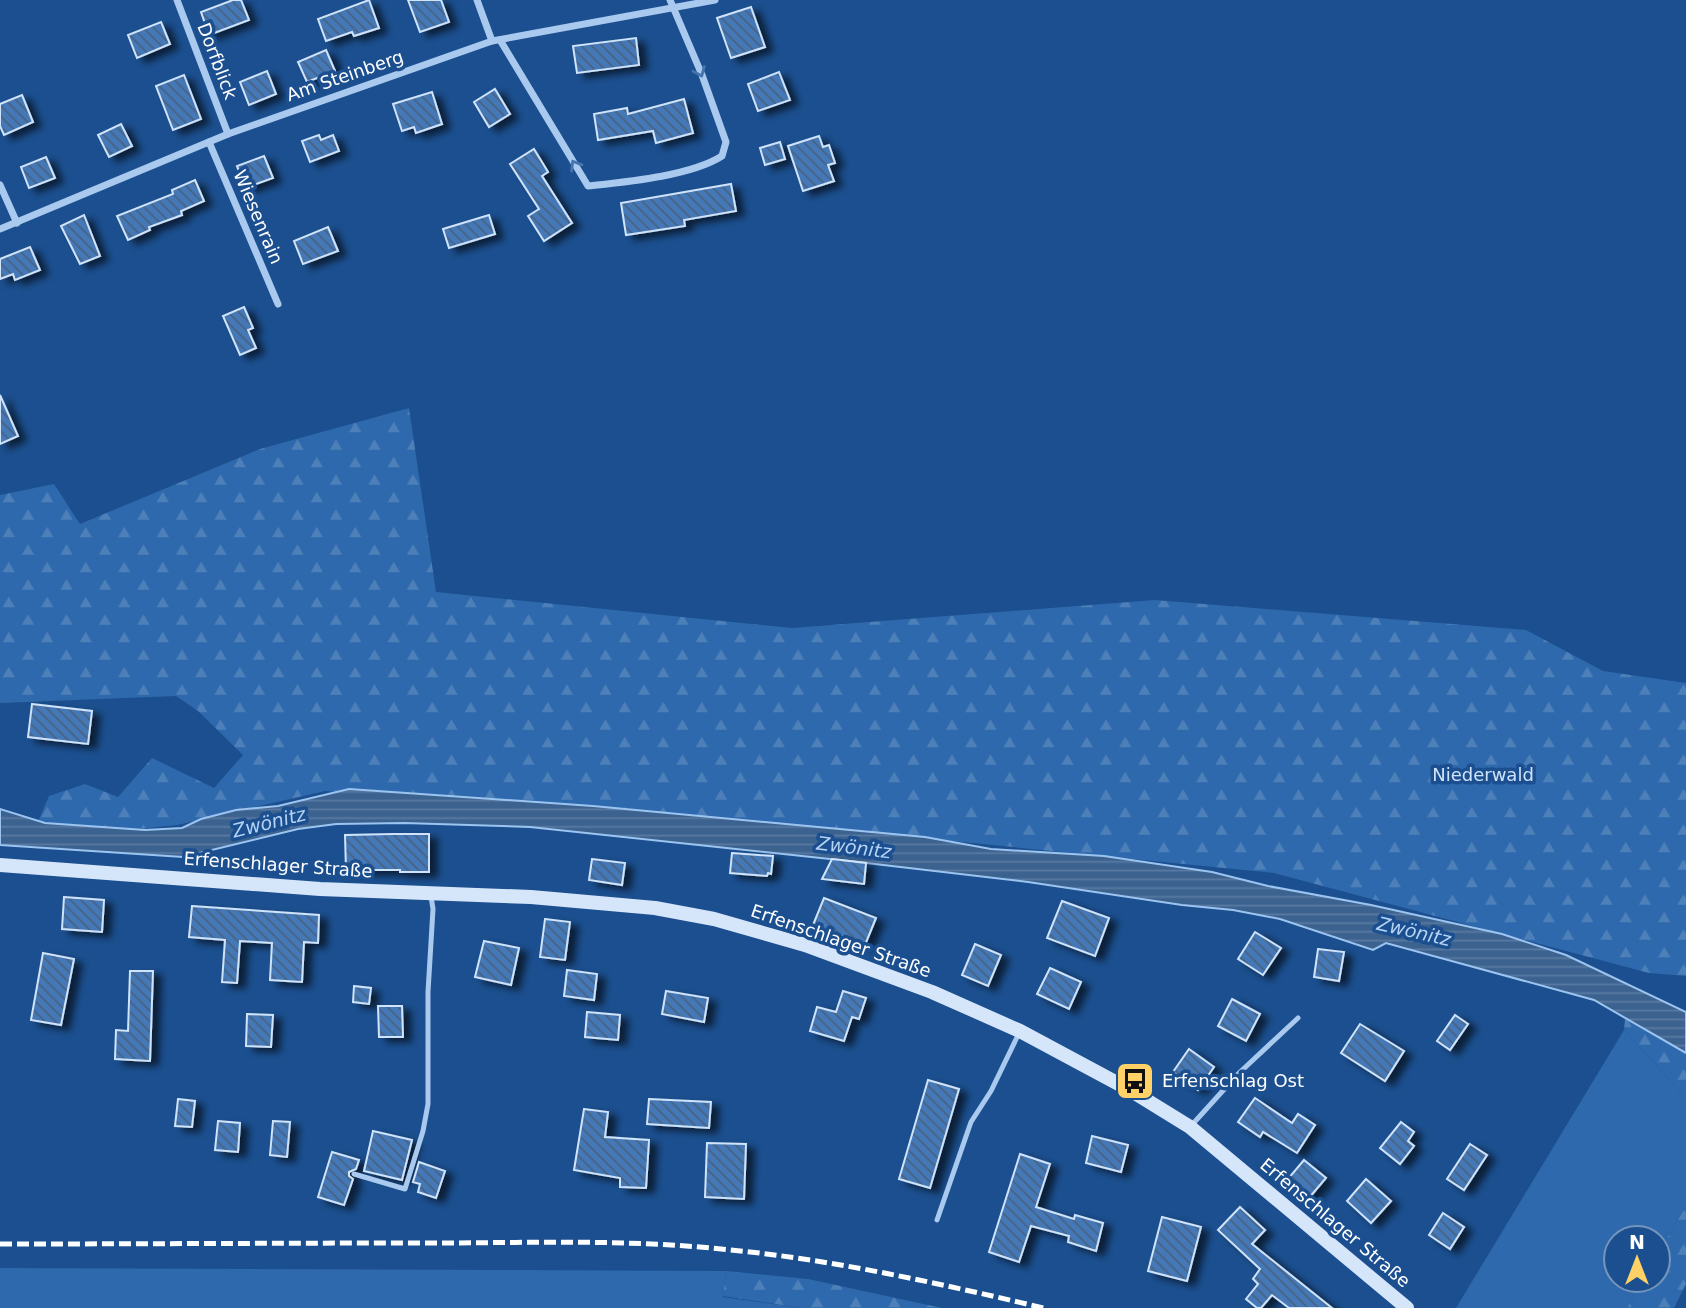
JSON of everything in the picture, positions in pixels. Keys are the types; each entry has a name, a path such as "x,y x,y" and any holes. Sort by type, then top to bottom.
{"main road":[{"name":"Erfenschlager Straße","path":"0,865 320,889 531,897 655,908 714,919 806,945 932,992 1020,1031 1130,1090 1191,1127 1407,1308"}],"street":[{"name":"Dorfblick","path":"177,0 228,134"},
{"path":"477,0 496,41 588,186 706,166 722,156 726,142 702,75 670,0"},
{"name":"Am Steinberg","path":"0,229 228,134 496,41 715,0"},
{"name":"Wiesenrain","path":"209,142 278,304"},
{"path":"0,185 17,223"}],"lane":[{"path":"354,1174 405,1189 423,1131 428,1104 428,992 433,909 431,893"},
{"path":"1191,1127 1238,1074 1298,1018"},
{"path":"937,1220 971,1122 992,1091 1020,1031"}],"green space":[{"name":"Niederwald","path":"409,408 436,592 792,628 1155,600 1526,630 1603,671 1686,683 1686,976 1649,973 1274,873 720,818 325,791 177,825 102,833 37,824 49,796 85,784 118,797 152,758 214,788 243,755 198,711 176,696 0,703 0,495 54,484 80,524 260,449"},
{"path":"1625,1019 1686,1053 1686,1098 1624,1030"},
{"path":"1624,1030 1686,1098 1686,1206 1672,1230 1672,1224 1602,1224 1602,1294 1635,1294 1627,1308 1456,1308"},
{"path":"1686,1206 1686,1284 1674,1308 1627,1308 1635,1294 1672,1294 1672,1230"},
{"path":"0,1268 726,1271 723,1297 802,1308 0,1308"},
{"path":"726,1271 808,1279 942,1308 802,1308 723,1296"}],"water":[{"name":"Zwönitz","path":"349,789 593,806 925,837 991,849 1104,856 1212,872 1502,934 1566,955 1686,1012 1686,1053 1594,1000 1386,943 1373,950 1280,919 1028,882 530,827 336,824 298,829 183,857 0,845 0,809 45,823 145,830 182,828 201,819 236,810 278,806"}],"building":[{"path":"233,0 241,0 249,20 209,35 201,12"},
{"path":"369,0 379,28 354,36 352,32 326,41 318,19"},
{"path":"408,0 441,0 449,22 420,32"},
{"path":"751,7 765,47 731,58 717,18"},
{"path":"161,22 170,44 137,58 128,35"},
{"path":"636,38 639,65 577,73 573,46"},
{"path":"326,50 335,71 307,82 298,62"},
{"path":"267,71 276,94 249,105 240,82"},
{"path":"779,72 790,100 758,111 748,84"},
{"path":"184,75 201,119 173,130 156,86"},
{"path":"495,89 510,114 489,127 474,102"},
{"path":"432,92 442,124 416,133 414,127 402,131 393,104"},
{"path":"22,95 33,122 4,135 0,126 0,104"},
{"path":"684,99 693,133 656,143 653,131 598,140 594,114 627,108 628,114"},
{"path":"121,124 132,146 109,157 98,135"},
{"path":"319,135 321,140 333,135 339,151 310,162 302,141"},
{"path":"819,136 823,147 829,145 835,163 828,165 834,181 803,191 788,146"},
{"path":"780,142 785,159 765,165 760,148"},
{"path":"534,149 548,172 542,176 572,223 544,241 528,216 539,209 510,164"},
{"path":"264,156 273,178 245,188 237,166"},
{"path":"46,157 55,178 29,188 21,167"},
{"path":"195,180 204,201 181,211 182,215 149,227 150,230 128,240 117,216 173,194 172,190"},
{"path":"731,184 736,211 684,220 685,226 626,235 621,203"},
{"path":"84,215 100,256 80,264 61,226"},
{"path":"489,215 495,234 449,248 443,229"},
{"path":"328,227 338,251 303,264 294,241"},
{"path":"30,247 40,270 15,280 13,274 0,279 0,259"},
{"path":"244,307 253,328 248,330 256,348 240,355 223,316"},
{"path":"0,395 18,436 0,444"},
{"path":"32,704 92,711 88,744 28,737"},
{"path":"429,834 429,872 346,870 345,835"},
{"path":"732,853 773,856 771,874 730,873"},
{"path":"592,859 625,863 622,885 589,880"},
{"path":"832,859 866,863 864,884 822,879"},
{"path":"64,897 104,900 102,932 62,929"},
{"path":"824,898 876,918 865,945 813,925"},
{"path":"1062,901 1109,918 1095,956 1047,938"},
{"path":"192,906 319,915 318,943 304,942 302,982 270,980 272,943 240,941 237,983 222,982 225,940 189,937"},
{"path":"545,919 570,922 565,960 540,957"},
{"path":"1255,932 1281,948 1263,975 1238,959"},
{"path":"484,941 519,948 511,985 475,977"},
{"path":"975,944 1001,955 988,986 962,975"},
{"path":"1318,949 1344,952 1339,981 1314,977"},
{"path":"43,953 74,959 61,1025 31,1020"},
{"path":"1050,968 1081,982 1069,1009 1037,994"},
{"path":"567,970 597,974 594,1000 564,996"},
{"path":"130,971 153,971 150,1061 115,1059 116,1030 128,1031"},
{"path":"354,986 371,988 369,1004 353,1002"},
{"path":"666,991 708,998 704,1022 662,1014"},
{"path":"843,991 866,998 859,1019 852,1017 844,1041 810,1031 817,1007 836,1012"},
{"path":"1232,999 1260,1014 1246,1041 1218,1026"},
{"path":"378,1006 402,1006 403,1037 379,1037"},
{"path":"587,1012 620,1015 618,1040 585,1037"},
{"path":"247,1014 273,1015 271,1047 246,1046"},
{"path":"1455,1015 1468,1024 1450,1050 1437,1041"},
{"path":"1360,1024 1404,1051 1385,1081 1341,1053"},
{"path":"1189,1049 1214,1067 1198,1090 1173,1072"},
{"path":"928,1080 959,1089 930,1188 899,1179"},
{"path":"1255,1098 1292,1123 1298,1114 1315,1125 1297,1153 1263,1132 1260,1137 1238,1122"},
{"path":"178,1099 195,1101 192,1127 175,1126"},
{"path":"649,1099 711,1102 709,1128 647,1124"},
{"path":"584,1109 608,1112 605,1137 649,1140 646,1188 620,1187 620,1178 574,1170"},
{"path":"218,1121 240,1123 238,1152 215,1150"},
{"path":"273,1121 290,1122 287,1157 270,1155"},
{"path":"1401,1122 1414,1132 1408,1141 1414,1146 1400,1164 1380,1148"},
{"path":"373,1131 412,1140 402,1180 364,1171"},
{"path":"1092,1136 1128,1145 1121,1172 1086,1163"},
{"path":"707,1143 746,1144 744,1199 705,1197"},
{"path":"1470,1144 1487,1155 1464,1190 1447,1179"},
{"path":"332,1152 359,1160 356,1169 349,1172 353,1179 344,1205 318,1197"},
{"path":"1020,1154 1050,1164 1036,1207 1074,1219 1075,1215 1103,1223 1096,1251 1068,1242 1069,1236 1031,1226 1019,1262 989,1252"},
{"path":"1304,1160 1326,1178 1309,1198 1287,1180"},
{"path":"419,1162 445,1171 436,1198 418,1192 420,1184 413,1182"},
{"path":"1366,1179 1391,1201 1371,1223 1347,1201"},
{"path":"1240,1207 1265,1230 1252,1244 1332,1308 1289,1308 1272,1295 1261,1308 1257,1308 1246,1299 1258,1284 1253,1279 1260,1269 1218,1230"},
{"path":"1443,1213 1464,1227 1450,1249 1429,1235"},
{"path":"1162,1217 1201,1227 1187,1281 1148,1271"}],"railway":[{"path":"0,1244 576,1242 685,1246 762,1253 843,1265 1044,1308"}],"place":[{"name":"Erfenschlag Ost","path":"1135,1081"}]}
